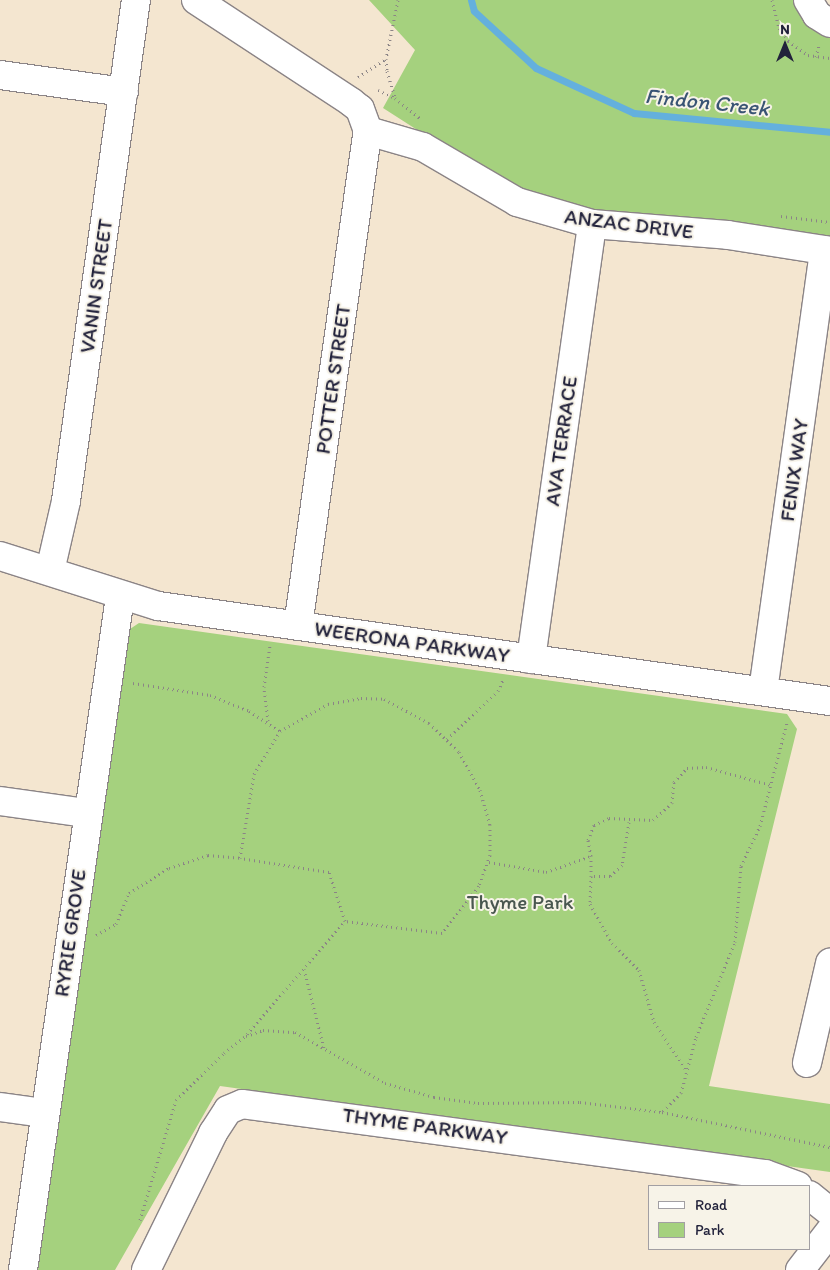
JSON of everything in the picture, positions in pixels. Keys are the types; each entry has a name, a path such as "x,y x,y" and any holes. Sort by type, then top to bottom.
{"street":[{"name":"VANIN STREET","path":"50,571 66,501 136,0"},
{"path":"196,0 351,102 360,109 368,131"},
{"path":"808,0 816,15 830,23"},
{"path":"0,75 124,92"},
{"name":"ANZAC DRIVE","path":"368,131 424,147 517,202 592,224 728,235 827,250"},
{"name":"POTTER STREET","path":"286,624 368,131"},
{"name":"AVA TERRACE","path":"518,657 592,224"},
{"name":"FENIX WAY","path":"763,691 827,250"},
{"name":"WEERONA PARKWAY","path":"0,556 50,571 120,598 286,624 830,700"},
{"name":"RYRIE GROVE","path":"23,1270 105,679 120,598"},
{"path":"0,801 86,813"},
{"path":"807,1062 830,962"},
{"name":"THYME PARKWAY","path":"146,1270 212,1133 228,1110 242,1104 765,1174 795,1185"},
{"path":"0,1107 44,1113"},
{"path":"810,1196 830,1212"},
{"path":"800,1270 830,1231"}],"path":[{"path":"398,0 386,59 395,98 426,123"},
{"path":"772,0 779,28 788,41 808,55 830,58"},
{"path":"357,76 386,59"},
{"path":"774,215 830,222"},
{"path":"268,722 264,687 286,624"},
{"path":"448,739 498,691 518,657"},
{"path":"105,679 210,695 268,722 280,731"},
{"path":"240,858 254,774 280,731 328,704 374,698 415,713 448,739 480,790 490,824 489,862 469,904 442,933 344,921"},
{"path":"662,1112 681,1094 686,1070 735,942 741,866 754,842 790,722 781,721"},
{"path":"686,1070 654,1022 639,970 612,943 590,904 592,876 588,840 594,824 610,818 629,822 646,822 667,809 672,803 674,782 687,768 706,767 771,784"},
{"path":"592,876 619,871 629,822"},
{"path":"70,932 103,935 110,930 129,893 186,859 208,855 329,872 344,921"},
{"path":"489,862 546,872 591,856"},
{"path":"246,1036 344,921"},
{"path":"304,969 324,1048"}],"green space":[{"path":"369,0 795,0 803,19 830,35 830,243 609,218 517,194 383,108 415,50"},
{"name":"Thyme Park","path":"139,623 787,714 797,729 709,1086 830,1104 830,1172 220,1086 115,1270 38,1270 127,631"}],"waterway":[{"name":"Findon Creek","path":"471,0 474,11 536,68 634,113 830,132"}]}
